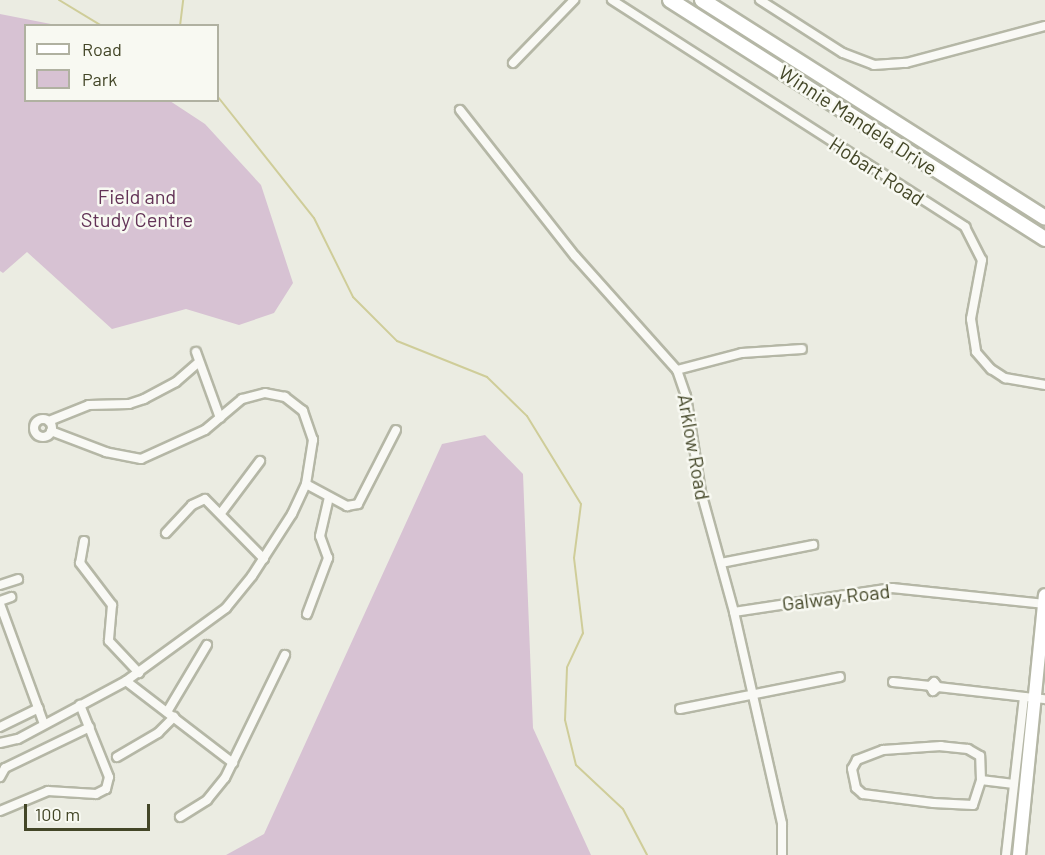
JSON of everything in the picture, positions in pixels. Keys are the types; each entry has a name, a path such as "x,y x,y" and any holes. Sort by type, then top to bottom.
{"main road":[{"name":"Winnie Mandela Drive","path":"670,0 1045,239"},
{"name":"Winnie Mandela Drive","path":"702,0 1045,218"}],"street":[{"path":"513,63 574,0"},
{"name":"Hobart Road","path":"612,0 965,227 982,260 982,277 971,319 976,352 991,369 1005,378 1045,385"},
{"path":"760,0 843,54 874,65 906,63 1045,26"},
{"name":"Arklow Road","path":"460,110 575,256 677,370 686,396 701,492 734,612 782,824 782,855"},
{"path":"677,370 726,356 775,348 802,349"},
{"path":"196,352 220,418"},
{"path":"0,743 44,724 126,681 226,608 264,559 306,484 312,431 303,411 292,401 277,394 254,394 198,434 141,459 106,452 51,431 40,436 34,428 39,420 49,421 89,405 129,404 144,399 177,381 199,362"},
{"path":"49,421 51,431"},
{"path":"306,484 346,506 358,504 396,430"},
{"path":"221,513 260,461"},
{"path":"307,614 328,558 320,536 329,497"},
{"path":"166,533 199,499 212,503 264,559"},
{"path":"84,541 80,563 112,605 109,641 139,673"},
{"path":"720,563 813,545"},
{"path":"0,585 18,579"},
{"name":"Galway Road","path":"734,612 892,588 1045,604"},
{"path":"1027,855 1045,595"},
{"path":"11,597 0,603 44,724"},
{"path":"117,757 158,733 171,714 207,645"},
{"path":"180,817 214,794 233,764 285,655"},
{"path":"680,709 753,692 840,677"},
{"path":"126,681 233,764"},
{"path":"893,682 1038,696"},
{"path":"1006,855 1014,784 1038,696"},
{"path":"1019,855 1038,696"},
{"path":"0,811 48,791 96,794 106,789 109,777 80,705"},
{"path":"0,727 39,708"},
{"path":"0,777 5,768 90,727"},
{"path":"941,746 980,756 981,780 977,799 969,806 863,794 856,788 852,769 857,760 883,750 941,746"},
{"path":"981,780 1014,784"}],"green space":[{"name":"Field and Study Centre","path":"0,14 51,24 24,24 24,102 172,102 205,124 261,185 293,283 274,313 239,325 186,309 112,329 27,252 3,273 0,271"},
{"path":"485,435 523,474 533,728 591,855 226,855 264,834 442,444"}],"waterway":[{"path":"59,0 99,24"},
{"path":"180,24 183,0"},
{"path":"219,98 314,218 353,297 397,341 487,377 527,416 581,504 574,558 583,633 567,668 565,720 576,765 623,809 647,855"}]}
